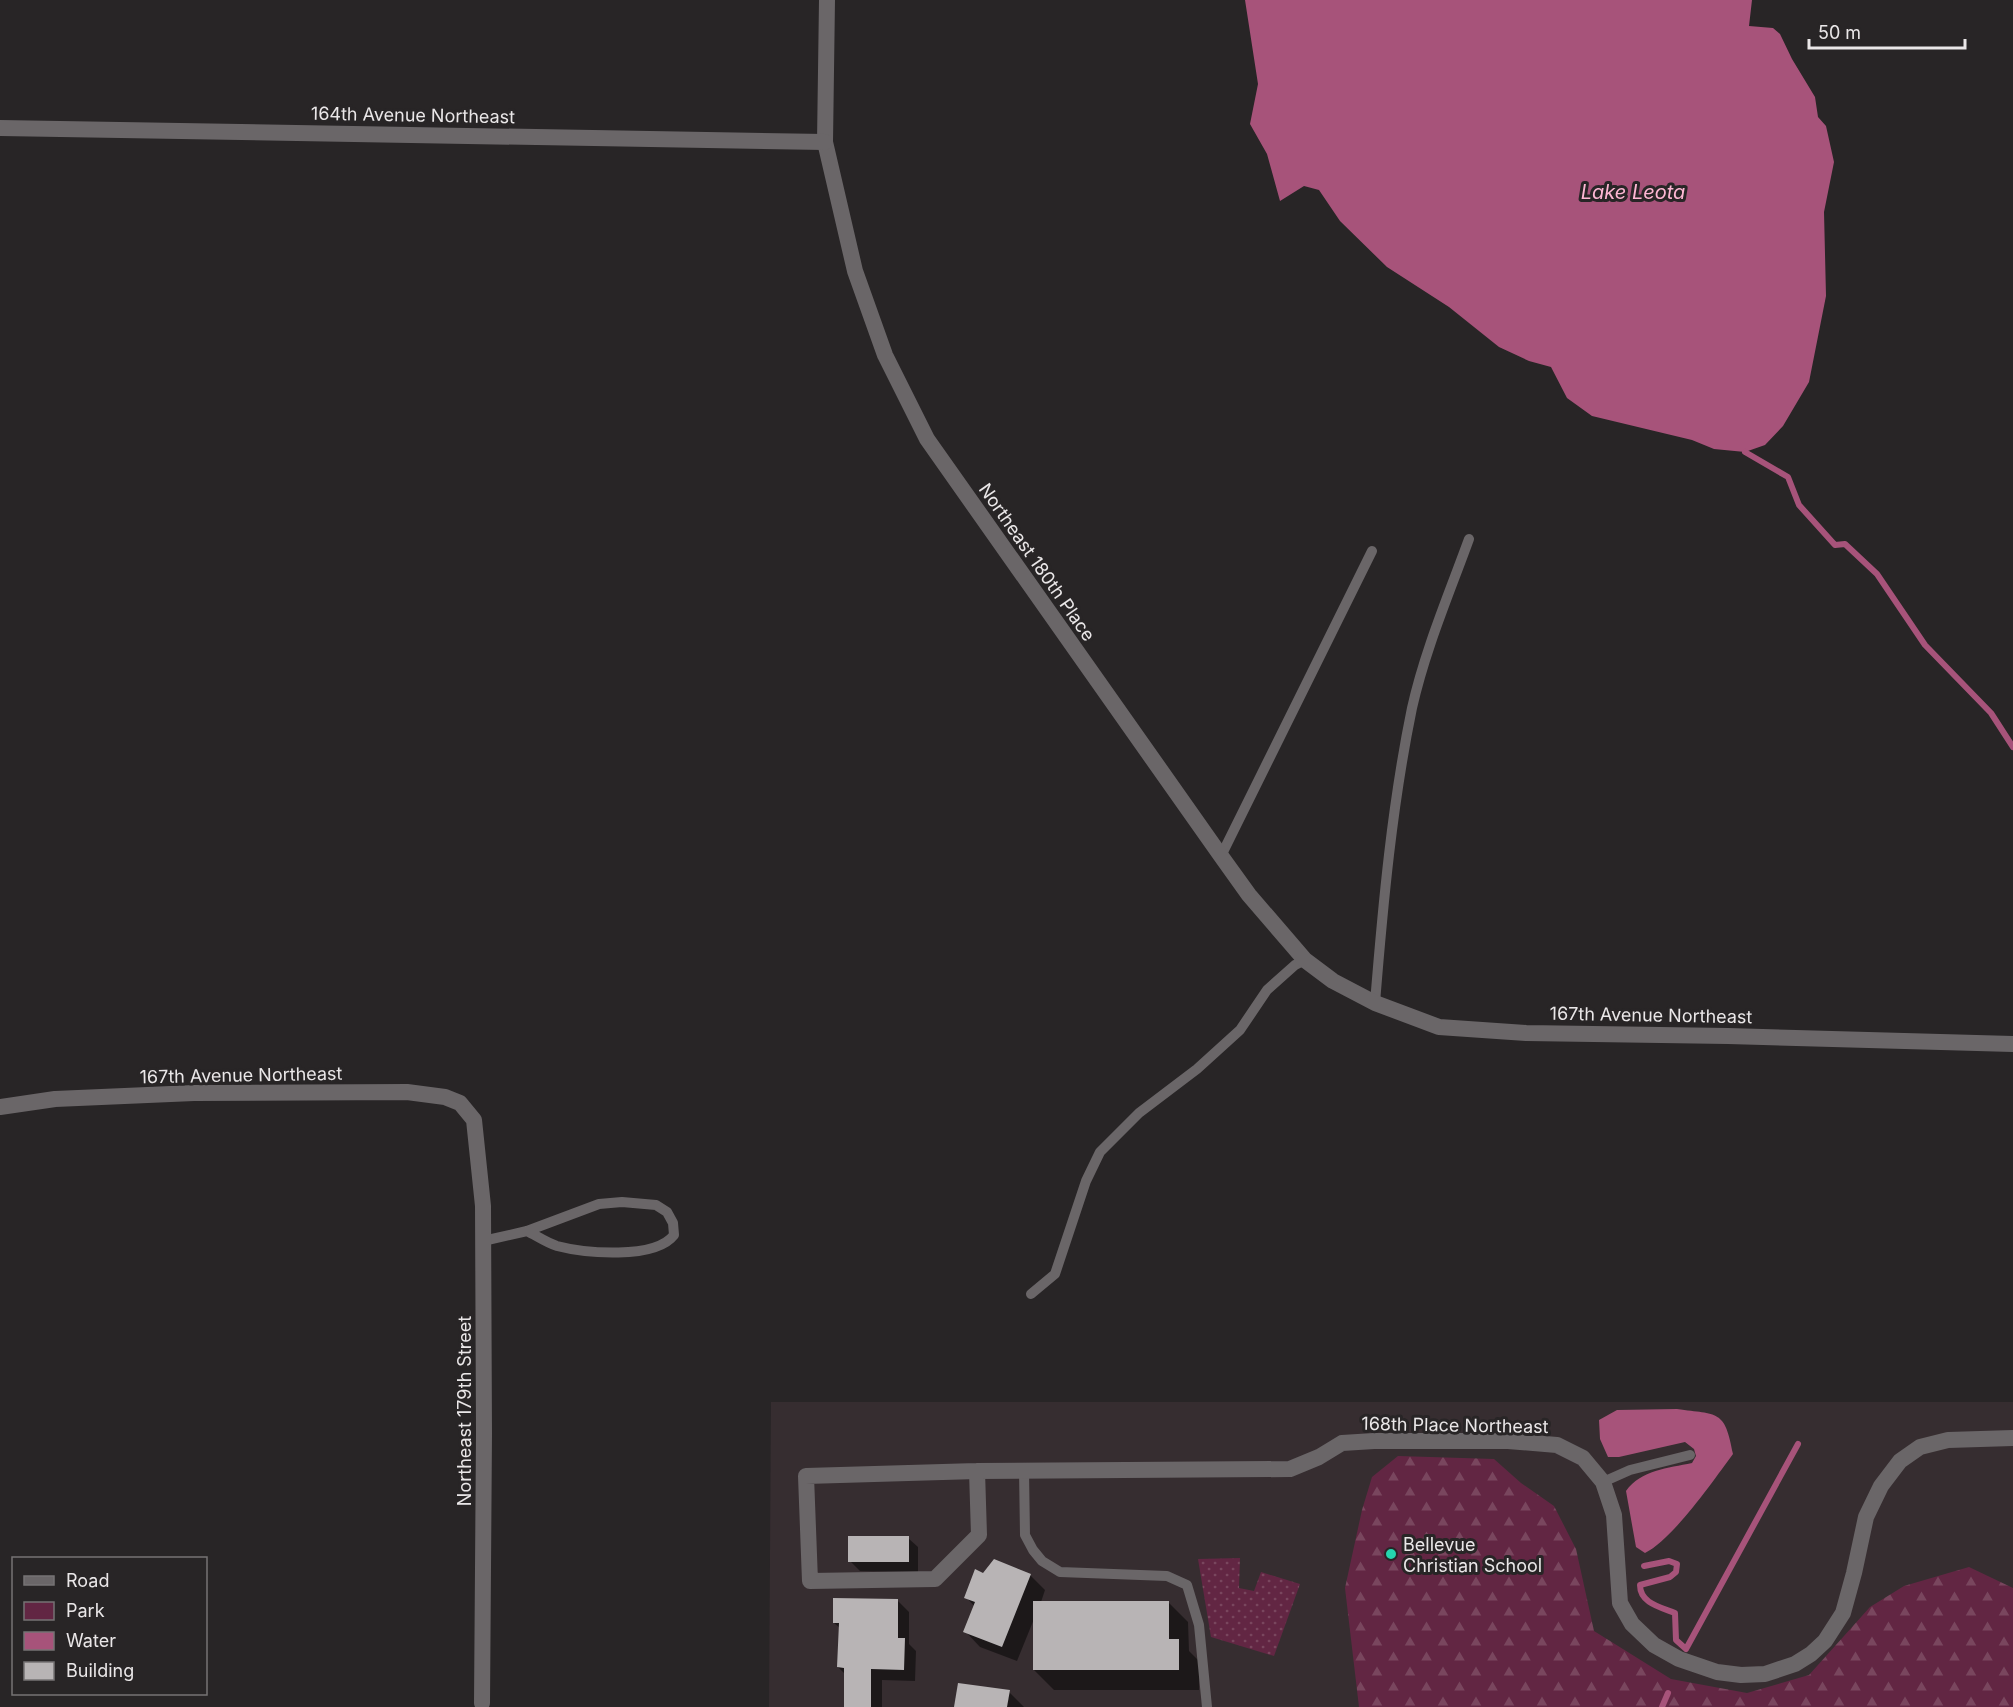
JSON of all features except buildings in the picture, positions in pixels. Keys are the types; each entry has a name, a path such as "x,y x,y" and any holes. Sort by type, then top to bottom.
{"street":[{"name":"Northeast 180th Place","path":"827,0 825,142 859,282 885,355 927,439 1249,895 1305,960"},
{"name":"164th Avenue Northeast","path":"0,128 825,142"},
{"name":"167th Avenue Northeast","path":"1305,960 1333,981 1375,1003 1439,1027 1526,1033 1751,1036 2013,1044"},
{"name":"167th Avenue Northeast","path":"0,1107 55,1099 194,1093 406,1092 445,1097 460,1103 474,1120"},
{"name":"Northeast 179th Street","path":"474,1120 483,1206 482,1702"},
{"name":"168th Place Northeast","path":"977,1471 979,1535 935,1579 810,1581 806,1476 977,1471 1024,1470 1290,1469 1342,1443 1508,1441 1557,1445 1583,1458 1603,1482 1614,1515 1620,1603 1632,1624 1654,1645 1688,1663 1717,1672 1741,1675 1765,1674 1796,1664 1825,1641 1843,1613 1866,1517 1881,1486 1900,1461 1920,1448 1948,1440 2013,1438"}],"lane":[{"path":"1375,1003 1383,905 1400,779 1413,706 1424,664 1469,539"},
{"path":"1221,856 1372,551"},
{"path":"1031,1294 1055,1274 1086,1181 1100,1152 1139,1113 1197,1069 1240,1030 1267,990 1295,965 1305,960"},
{"path":"483,1241 527,1231 581,1209 599,1204 622,1202 656,1205 667,1212 673,1223 674,1235 658,1247 586,1252 554,1245 527,1231"},
{"path":"1603,1482 1630,1470 1690,1455"},
{"path":"1024,1470 1025,1535 1042,1561 1060,1572 1167,1576 1187,1585 1199,1625 1207,1707"}],"shaded area":[{"name":"Bellevue Christian School","path":"771,1402 2013,1402 2013,1707 769,1707"}],"green space":[{"path":"1398,1456 1494,1459 1521,1483 1554,1506 1576,1549 1594,1631 1671,1679 1747,1693 1809,1675 1870,1607 1904,1586 1969,1567 2013,1588 2013,1707 1359,1707 1345,1588 1362,1510 1372,1477"},
{"path":"1240,1558 1239,1588 1254,1591 1261,1572 1300,1584 1274,1656 1211,1637 1198,1559"}],"water":[{"name":"Lake Leota","path":"1245,0 1752,0 1749,26 1773,28 1780,34 1815,97 1818,117 1826,126 1834,162 1824,212 1826,296 1809,382 1783,426 1765,445 1745,452 1714,449 1692,440 1592,416 1567,398 1551,367 1529,361 1499,347 1449,307 1387,267 1340,221 1319,190 1304,186 1280,201 1267,154 1250,124 1258,84"},
{"path":"1677,1409 1702,1412 1717,1417 1727,1429 1733,1454 1680,1523 1656,1546 1645,1553 1636,1547 1626,1491 1639,1478 1647,1474 1692,1463 1696,1456 1694,1449 1685,1442 1619,1457 1608,1457 1600,1439 1599,1420 1617,1410"}],"waterway":[{"path":"1745,452 1788,477 1799,505 1835,545 1845,544 1877,574 1925,645 1991,713 2013,747"},
{"path":"1644,1566 1669,1561 1677,1564 1676,1572 1670,1577 1640,1585 1643,1596 1647,1600 1675,1613 1676,1640 1686,1649 1798,1444"},
{"path":"1662,1707 1668,1693"}],"place":[{"name":"Bellevue Christian School","path":"1391,1554"}]}
